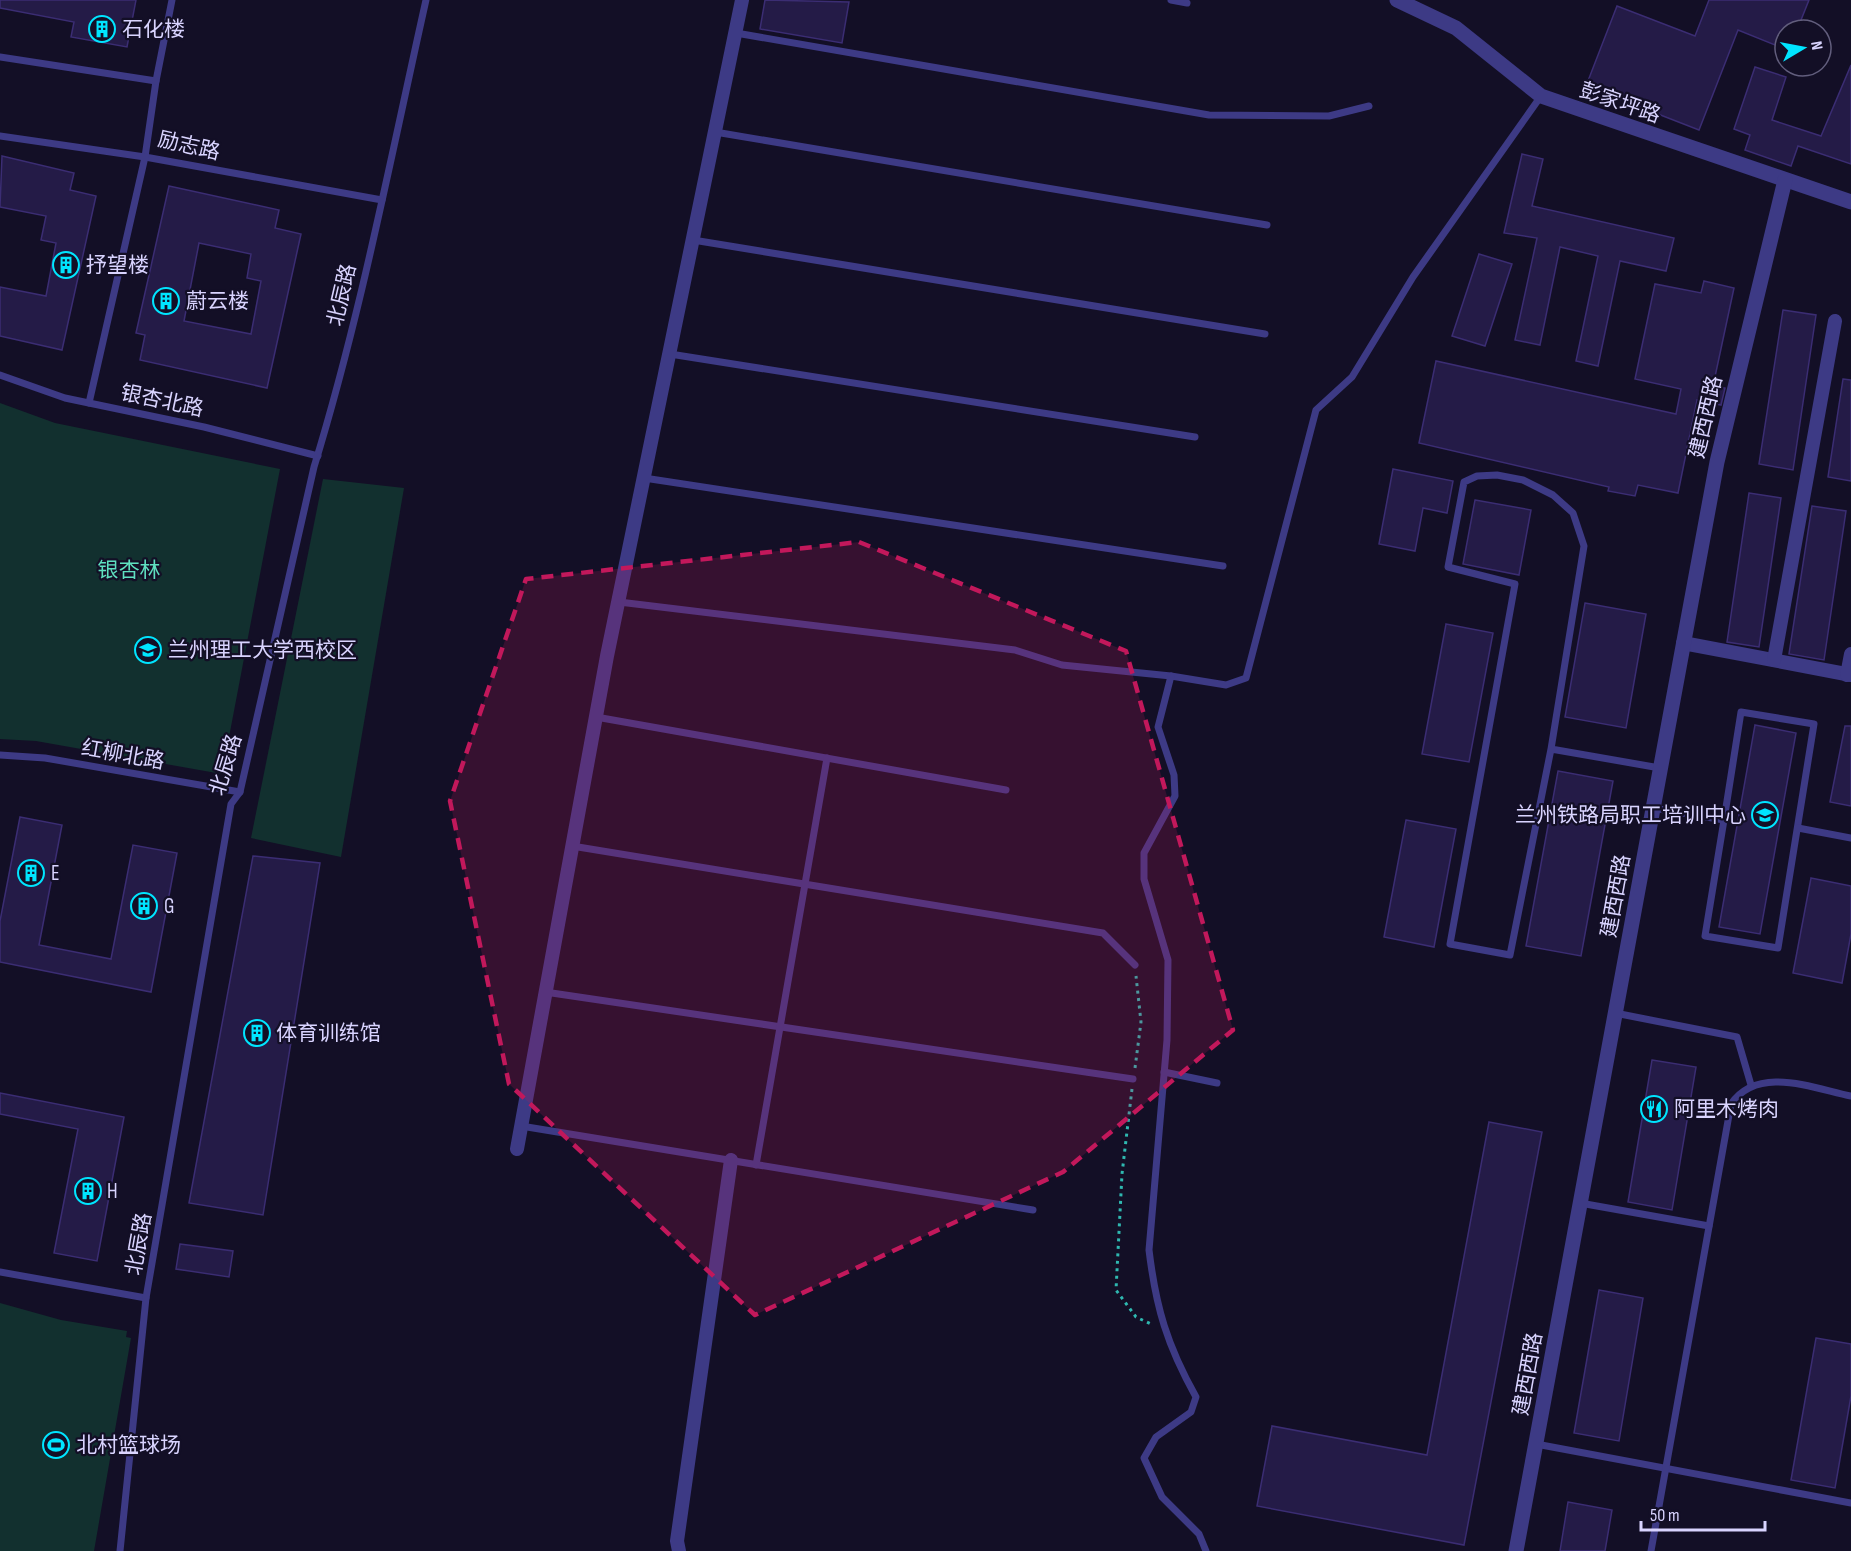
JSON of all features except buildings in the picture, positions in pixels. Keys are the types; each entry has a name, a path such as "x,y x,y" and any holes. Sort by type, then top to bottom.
{"street":[{"path":"517,1149 596,717 742,0"},
{"name":"彭家坪路","path":"1397,0 1456,28 1541,96 1851,202"},
{"name":"建西西路","path":"1516,1551 1717,462 1785,180"},
{"path":"1774,660 1836,321"},
{"path":"1683,643 1849,675 1851,654"},
{"path":"679,1551 677,1541 730,1160"}],"lane":[{"name":"励志路","path":"172,0 156,81 145,157 382,200"},
{"name":"北辰路","path":"120,1551 146,1298 231,804 240,792 318,456 330,417 382,200 426,0"},
{"path":"1171,0 1187,3"},
{"path":"736,33 1209,115 1329,116 1370,106"},
{"path":"0,57 156,81"},
{"path":"619,602 1015,650 1062,664 1171,676 1226,685 1246,678 1316,410 1352,377 1413,277 1541,96"},
{"path":"716,132 1267,225"},
{"path":"0,136 145,157 89,403"},
{"path":"693,240 1265,334"},
{"path":"670,354 1195,437"},
{"name":"银杏北路","path":"0,375 65,398 204,427 318,456"},
{"path":"1497,475 1524,480 1553,495 1573,513 1584,546 1551,749 1510,955 1450,944 1515,584 1448,567 1464,482 1477,476 1497,475"},
{"path":"644,478 1223,566"},
{"path":"1171,676 1158,727 1174,775 1175,796 1144,853 1144,879 1168,960 1164,1072 1149,1250 1163,1330 1196,1396 1191,1412 1156,1437 1144,1458 1162,1497 1199,1534 1206,1551"},
{"path":"1741,712 1814,724 1778,948 1705,936 1724,820 1741,712"},
{"path":"596,717 1006,790"},
{"path":"1551,749 1660,768"},
{"name":"红柳北路","path":"0,756 45,758 240,792"},
{"path":"756,1165 827,758"},
{"path":"1653,808 1724,820"},
{"path":"1797,828 1851,838"},
{"path":"572,846 1103,933 1135,965"},
{"path":"546,992 1133,1079"},
{"path":"1615,1013 1737,1037 1751,1085"},
{"path":"1164,1072 1217,1083"},
{"path":"1652,1551 1731,1104 1751,1085 1775,1081 1851,1096"},
{"path":"521,1126 1033,1210"},
{"path":"1580,1203 1709,1226"},
{"path":"0,1272 146,1298"},
{"path":"1536,1444 1851,1503"}],"path":[{"path":"1135,965 1140,1022 1122,1174 1116,1290 1136,1317 1163,1330"}],"highlighted area":[{"path":"859,542 1126,651 1233,1030 1063,1172 755,1315 509,1084 450,801 526,579"}],"green space":[{"name":"银杏林","path":"0,403 55,423 280,469 222,774 36,741 0,739"},
{"path":"323,479 404,488 341,857 251,838"},
{"name":"北村篮球场","path":"0,1303 61,1320 127,1331 126,1337 131,1338 94,1551 0,1551"}],"place":[{"name":"石化楼","path":"102,29"},
{"name":"抒望楼","path":"66,265"},
{"name":"蔚云楼","path":"166,301"},
{"name":"兰州理工大学西校区","path":"148,650"},
{"name":"兰州铁路局职工培训中心","path":"1765,815"},
{"name":"E","path":"31,873"},
{"name":"G","path":"144,906"},
{"name":"体育训练馆","path":"257,1033"},
{"name":"阿里木烤肉","path":"1654,1109"},
{"name":"H","path":"88,1191"},
{"name":"北村篮球场","path":"56,1445"}]}
